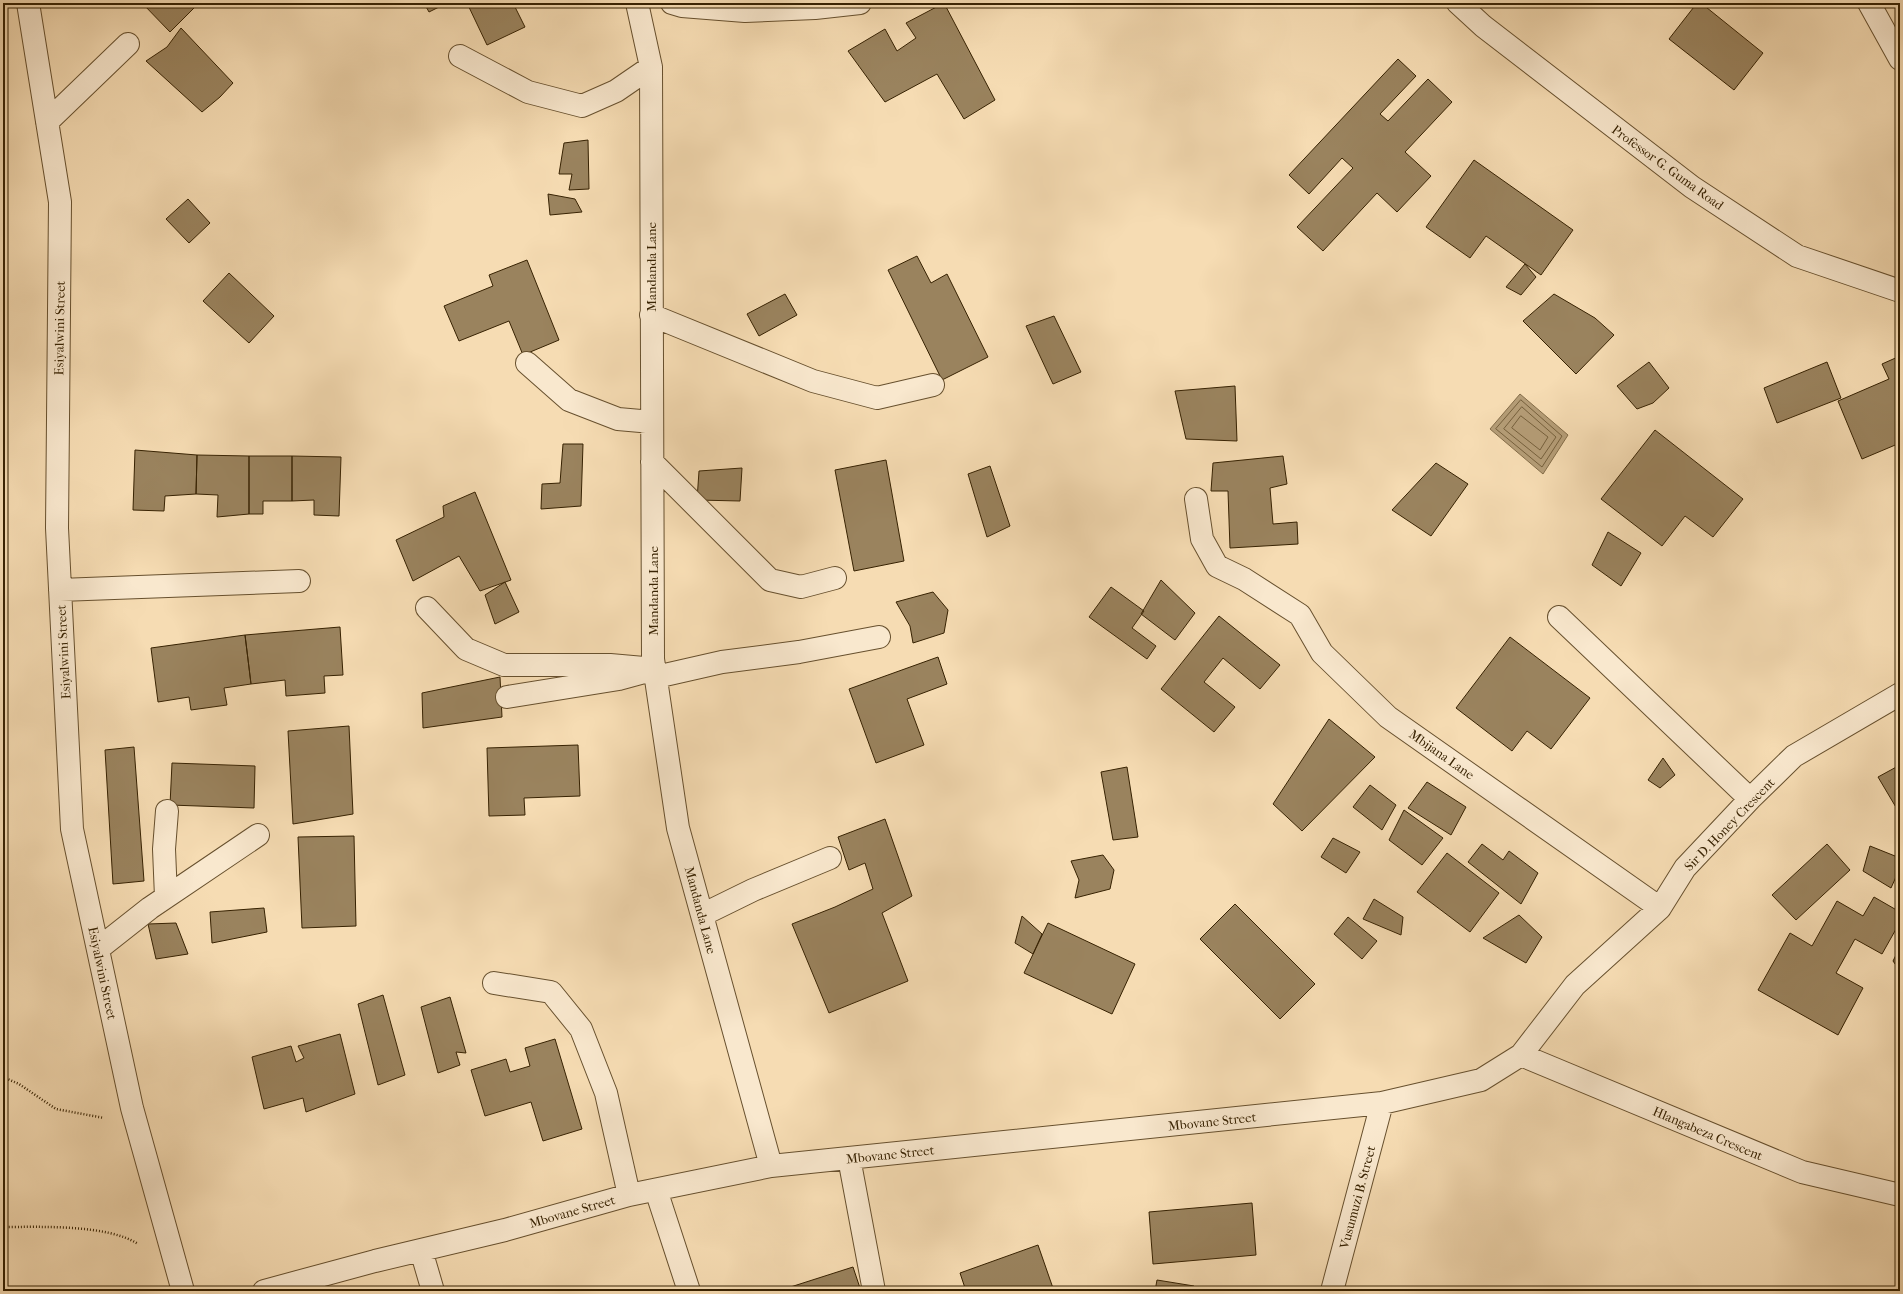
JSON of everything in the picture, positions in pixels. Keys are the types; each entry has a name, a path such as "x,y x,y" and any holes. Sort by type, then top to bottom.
{"street":[{"name":"Esiyalwini Street","path":"28,3 60,202 56,528 72,829 137,1125 183,1291"},
{"name":"Mandanda Lane","path":"637,3 651,67 651,315 654,659 678,828 771,1166"},
{"path":"672,3 682,6 746,11 815,8 860,3"},
{"name":"Professor G. Guma Road","path":"1458,3 1483,26 1692,187 1777,243 1797,256 1900,291"},
{"path":"1869,3 1900,59"},
{"path":"47,122 128,44"},
{"path":"460,56 528,92 582,106 616,91 651,67"},
{"path":"651,315 813,381 877,398 933,385"},
{"path":"527,363 569,400 618,420 652,422"},
{"path":"652,462 770,580 801,587 835,578"},
{"name":"Mbijana Lane","path":"1196,499 1202,540 1217,566 1244,579 1300,615 1322,653 1388,717 1660,908"},
{"path":"60,590 298,581"},
{"path":"427,608 466,650 504,665 610,665 656,673"},
{"path":"1559,617 1750,799"},
{"path":"507,697 619,680 722,662 799,652 879,637"},
{"name":"Sir D. Honey Crescent","path":"1521,1056 1575,985 1660,908 1685,868 1750,799 1794,756 1900,694"},
{"path":"166,898 164,849 167,811"},
{"path":"98,949 150,908 258,835"},
{"path":"702,915 753,890 830,858"},
{"path":"494,983 551,992 581,1029 606,1093 629,1195"},
{"name":"Mbovane Street","path":"264,1291 421,1250 505,1230 629,1195 771,1166 1382,1103 1480,1080 1521,1056"},
{"name":"Hlangabeza Crescent","path":"1521,1056 1802,1172 1900,1195"},
{"name":"Vusumuzi B. Street","path":"1332,1291 1382,1103"},
{"path":"849,1158 874,1291"},
{"path":"656,1190 688,1291"},
{"path":"421,1250 433,1291"}],"path":[{"path":"3,1077 19,1084 56,1109 137,1125"},
{"path":"3,1227 82,1228 130,1238 177,1269"}],"water":[{"path":"1520,394 1568,435 1543,474 1490,429"}],"building":[{"path":"142,3 196,3 198,4 170,32"},
{"path":"424,3 447,3 429,12"},
{"path":"467,3 513,3 525,27 487,45"},
{"path":"944,3 995,100 964,119 937,74 885,102 848,51 885,29 897,51 916,38 906,23"},
{"path":"1697,3 1701,3 1763,53 1734,90 1669,39"},
{"path":"181,28 233,83 220,97 202,112 146,61 167,47"},
{"path":"1398,59 1416,76 1380,114 1388,121 1428,79 1452,102 1405,152 1431,176 1397,212 1377,193 1323,251 1297,227 1353,168 1342,158 1309,194 1289,175"},
{"path":"588,140 589,189 569,190 572,174 559,174 564,143"},
{"path":"1474,160 1573,230 1541,275 1486,236 1470,258 1426,227"},
{"path":"548,194 575,199 582,212 550,215"},
{"path":"188,199 210,223 189,243 166,219"},
{"path":"917,256 931,283 947,274 988,357 942,380 888,270"},
{"path":"527,260 559,340 523,355 509,321 459,341 444,306 493,286 489,275"},
{"path":"1525,264 1536,277 1521,295 1506,287"},
{"path":"229,273 274,316 249,343 203,301"},
{"path":"785,294 797,315 759,336 747,314"},
{"path":"1554,294 1595,318 1614,335 1576,374 1523,321"},
{"path":"1054,316 1081,372 1053,384 1026,326"},
{"path":"1900,356 1900,443 1862,459 1838,401 1889,379 1882,364"},
{"path":"1649,362 1669,388 1653,403 1637,409 1617,386"},
{"path":"1827,362 1841,398 1777,423 1764,388"},
{"path":"1235,386 1237,441 1186,439 1175,391"},
{"path":"1655,430 1743,499 1713,537 1685,516 1662,546 1601,499"},
{"path":"563,444 583,444 581,506 541,509 542,484 560,483"},
{"path":"135,450 197,455 196,494 165,496 164,511 133,510"},
{"path":"197,455 249,456 249,514 217,517 218,495 196,494"},
{"path":"249,456 292,456 292,501 263,501 263,514 249,514"},
{"path":"292,456 341,457 339,516 314,515 314,500 292,501"},
{"path":"1283,456 1287,484 1270,488 1273,524 1297,522 1298,544 1230,548 1228,491 1211,491 1213,463"},
{"path":"886,460 904,561 854,571 835,470"},
{"path":"1436,463 1468,484 1431,536 1392,510"},
{"path":"990,466 1010,526 987,537 968,474"},
{"path":"742,468 740,501 697,500 699,471"},
{"path":"475,492 511,580 480,591 459,556 413,581 396,540 444,517 443,506"},
{"path":"1608,532 1641,553 1621,586 1592,565"},
{"path":"1161,580 1195,613 1175,640 1141,614"},
{"path":"505,582 519,612 495,624 485,595"},
{"path":"1111,587 1144,611 1132,628 1156,646 1147,659 1089,617"},
{"path":"933,592 948,610 944,633 913,643 910,626 896,602"},
{"path":"1219,616 1280,665 1260,689 1223,658 1204,682 1235,707 1214,732 1161,689"},
{"path":"340,627 343,675 324,676 325,693 286,696 285,680 251,684 245,635"},
{"path":"245,635 251,684 224,688 227,705 191,710 189,697 158,702 151,648"},
{"path":"1510,637 1590,698 1551,749 1527,731 1512,751 1456,708"},
{"path":"938,657 947,684 907,699 924,745 876,763 849,689"},
{"path":"500,677 502,717 423,728 422,693"},
{"path":"1329,719 1375,757 1302,831 1273,804"},
{"path":"349,726 353,814 293,824 288,731"},
{"path":"578,745 580,796 524,798 525,815 489,816 487,748"},
{"path":"134,747 144,881 113,884 105,750"},
{"path":"1663,758 1675,775 1660,788 1648,780"},
{"path":"172,763 255,766 254,808 170,805"},
{"path":"1900,765 1900,808 1897,809 1878,777"},
{"path":"1127,767 1138,837 1113,840 1101,772"},
{"path":"1427,782 1466,807 1451,835 1408,808"},
{"path":"1370,785 1396,805 1382,830 1353,807"},
{"path":"1404,810 1443,838 1422,865 1389,840"},
{"path":"885,819 912,896 882,913 908,981 829,1013 792,924 835,907 873,889 865,863 849,870 838,837"},
{"path":"354,836 356,926 302,928 298,837"},
{"path":"1333,838 1360,852 1346,873 1321,857"},
{"path":"1482,844 1503,860 1509,851 1538,873 1521,904 1468,862"},
{"path":"1827,844 1850,870 1796,920 1772,895"},
{"path":"1870,846 1900,858 1900,868 1891,888 1863,871"},
{"path":"1447,853 1499,893 1470,932 1417,892"},
{"path":"1103,855 1114,870 1110,889 1075,898 1079,880 1071,861"},
{"path":"1874,897 1900,912 1900,922 1882,954 1855,939 1836,973 1863,988 1838,1035 1758,990 1790,933 1812,946 1837,901 1863,916"},
{"path":"1374,899 1403,917 1401,935 1363,919"},
{"path":"1235,904 1315,984 1280,1019 1200,939"},
{"path":"264,908 267,932 212,943 210,912"},
{"path":"1519,915 1542,937 1526,963 1483,938"},
{"path":"1022,916 1042,934 1033,954 1015,943"},
{"path":"1348,917 1377,941 1362,959 1334,934"},
{"path":"176,923 188,954 156,959 148,924"},
{"path":"1048,923 1135,964 1112,1014 1024,973"},
{"path":"1900,947 1900,971 1893,961"},
{"path":"383,995 405,1075 378,1085 358,1004"},
{"path":"450,997 466,1053 456,1052 460,1065 438,1073 421,1007"},
{"path":"340,1034 355,1094 306,1112 303,1098 264,1109 252,1057 291,1046 296,1062 304,1058 298,1046"},
{"path":"555,1039 582,1129 543,1141 531,1102 485,1116 471,1070 506,1059 510,1072 530,1066 525,1048"},
{"path":"1252,1203 1256,1255 1153,1264 1149,1212"},
{"path":"1038,1245 1054,1291 966,1291 960,1273"},
{"path":"853,1267 861,1291 778,1291"},
{"path":"1157,1280 1194,1286 1193,1291 1155,1291"}]}
